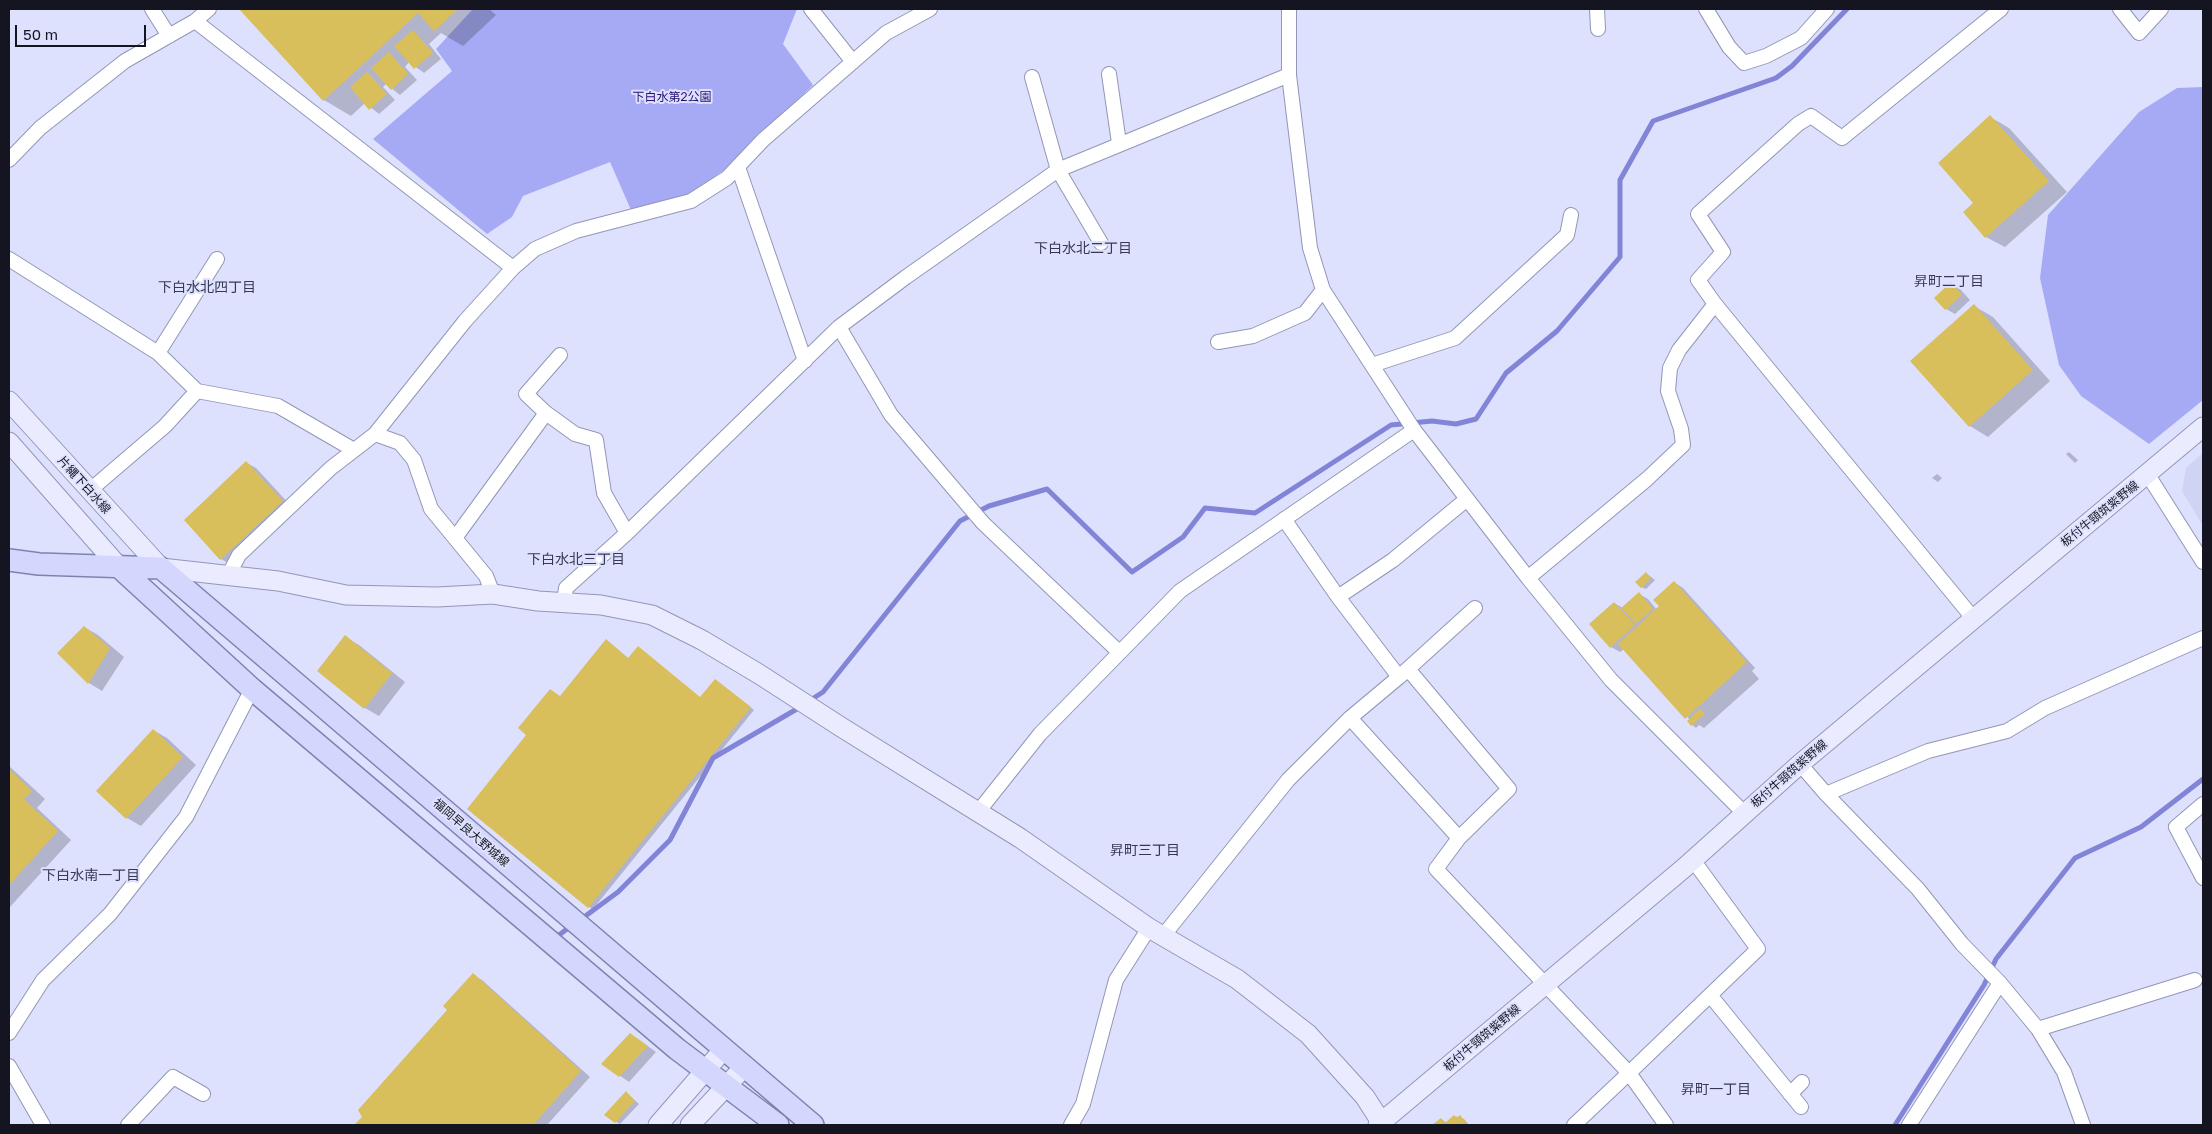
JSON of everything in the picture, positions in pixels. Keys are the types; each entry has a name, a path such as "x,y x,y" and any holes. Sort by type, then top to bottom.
{"main road":[{"name":"片縄下白水線","path":"9,401 161,568"},
{"name":"板付牛頸筑紫野線","path":"1381,1124 1693,860 1800,764 1973,618 2148,475 2203,427"},
{"path":"9,442 118,567 252,688 706,1072 727,1085 778,1125"},
{"path":"9,560 161,568 229,574 278,581 346,595 437,597 493,594 601,605 652,615 702,640 978,812 1156,932 1237,979 1308,1034 1365,1097 1381,1124"},
{"name":"福岡早良大野城線","path":"161,568 813,1125"},
{"path":"658,1125 724,1049"},
{"path":"690,1125 745,1066"}],"street":[{"path":"152,9 169,36"},
{"path":"9,160 40,128 125,61 195,21 209,9"},
{"path":"811,9 853,62"},
{"path":"229,574 239,555 331,468 375,434 465,320 513,268 535,248 576,232 692,201 727,178 763,140 886,34 930,9"},
{"path":"1289,9 1288,75 1310,248 1323,290 1414,430 1528,578 1611,680 1744,814"},
{"path":"1596,9 1598,29"},
{"path":"1706,9 1729,47 1744,63 1766,56 1800,38 1818,12"},
{"path":"1973,618 1715,304 1698,280 1723,252 1698,214 1798,124 1811,116 1842,138 2001,9"},
{"path":"2120,9 2139,33 2161,9"},
{"path":"195,21 513,268"},
{"path":"1109,74 1119,143"},
{"path":"564,602 566,588 627,533 839,327 906,277 1058,170 1119,143 1288,75"},
{"path":"1032,77 1058,170 1102,243"},
{"path":"738,167 805,361"},
{"path":"1372,365 1455,338 1567,235 1570,215"},
{"path":"9,259 158,353 197,391 278,406 354,450"},
{"path":"158,353 217,259"},
{"path":"1218,342 1253,336 1304,313 1323,290"},
{"path":"1528,578 1647,479 1683,445 1681,429 1668,391 1670,368 1679,350 1715,304"},
{"path":"839,327 891,415 984,523 1119,652"},
{"path":"560,355 526,394 546,413 575,434 596,440 604,493 627,533"},
{"path":"89,491 165,426 197,391"},
{"path":"455,538 546,413"},
{"path":"978,812 1040,734 1180,590 1414,430"},
{"path":"375,434 400,442 414,460 431,509 486,576 493,594"},
{"path":"2148,475 2203,562"},
{"path":"1338,597 1393,560 1467,499"},
{"path":"1284,519 1338,597 1404,673 1510,789 1459,838 1436,869 1628,1073 1666,1125"},
{"path":"1070,1125 1083,1104 1116,980 1288,780 1350,718 1404,673 1475,608"},
{"path":"1826,794 1928,751 2007,731 2044,708 2203,638"},
{"path":"9,1033 44,980 110,914 186,817 252,688"},
{"path":"1350,718 1459,838"},
{"path":"1800,764 1826,794 1918,889 1962,944 2000,983 2038,1029 2064,1072 2083,1125"},
{"path":"2203,804 2176,827 2203,878"},
{"path":"1574,1125 1758,949 1693,860"},
{"path":"2038,1029 2195,980"},
{"path":"1909,1125 2000,983"},
{"path":"1710,995 1801,1107"},
{"path":"9,1066 43,1125"},
{"path":"128,1125 173,1077 202,1094"},
{"path":"1790,1094 1802,1082"}],"shaded area":[{"path":"2203,453 2203,526 2182,491 2186,468"}],"green space":[{"name":"下白水第2公園","path":"473,9 797,9 783,44 813,85 724,170 690,194 631,210 610,162 523,196 512,217 487,234 373,139 452,71 436,49"},
{"path":"2203,87 2203,400 2149,444 2081,396 2059,365 2040,278 2048,215 2139,112 2177,88"}],"building":[{"path":"239,9 458,9 434,31 418,13 323,101"},
{"path":"413,30 433,53 414,69 394,46"},
{"path":"389,52 408,74 391,90 371,68"},
{"path":"367,72 387,94 369,110 350,87"},
{"path":"1990,115 2049,181 1985,238 1963,212 1973,203 1938,163"},
{"path":"1951,282 1962,295 1945,310 1934,298"},
{"path":"1974,304 2033,370 1969,427 1910,361"},
{"path":"246,461 283,501 220,560 184,520"},
{"path":"1646,572 1651,578 1641,588 1635,582"},
{"path":"1674,581 1747,662 1685,719 1618,644 1659,606 1653,600"},
{"path":"1639,592 1653,609 1636,624 1621,608"},
{"path":"1614,602 1635,625 1610,648 1589,624"},
{"path":"84,626 110,648 88,684 57,653"},
{"path":"345,635 392,673 364,709 317,671"},
{"path":"606,639 628,658 638,646 700,697 715,679 751,707 588,908 467,809 526,735 518,728 550,689 560,696"},
{"path":"1700,709 1705,714 1691,726 1687,721"},
{"path":"153,729 183,757 126,819 96,791"},
{"path":"9,769 32,791 24,799 58,831 9,885"},
{"path":"473,973 581,1071 533,1125 354,1125 362,1117 358,1110 447,1010 443,1006"},
{"path":"630,1033 648,1046 619,1077 601,1064"},
{"path":"626,1091 635,1101 615,1123 604,1115"},
{"path":"1454,1115 1456,1118 1460,1115 1466,1122 1463,1125 1432,1125 1441,1118 1445,1123"}],"waterway":[{"path":"809,701 823,692 960,521 989,506 1047,489 1132,572 1183,537 1205,508 1255,513 1391,425 1432,421 1456,424 1476,419 1506,373 1557,331 1620,257 1620,180 1653,121 1776,78 1792,66 1847,9"},
{"path":"580,920 618,892 670,840 713,758 802,706"},
{"path":"1895,1125 1984,985 1996,959 2075,858 2141,827 2203,779"},
{"path":"559,935 571,926"}],"district":[{"name":"下白水北二丁目","path":"1083,249"},
{"name":"昇町二丁目","path":"1949,282"},
{"name":"下白水北四丁目","path":"207,288"},
{"name":"下白水北三丁目","path":"576,560"},
{"name":"昇町三丁目","path":"1145,851"},
{"name":"下白水南一丁目","path":"91,876"},
{"name":"昇町一丁目","path":"1716,1090"}]}
